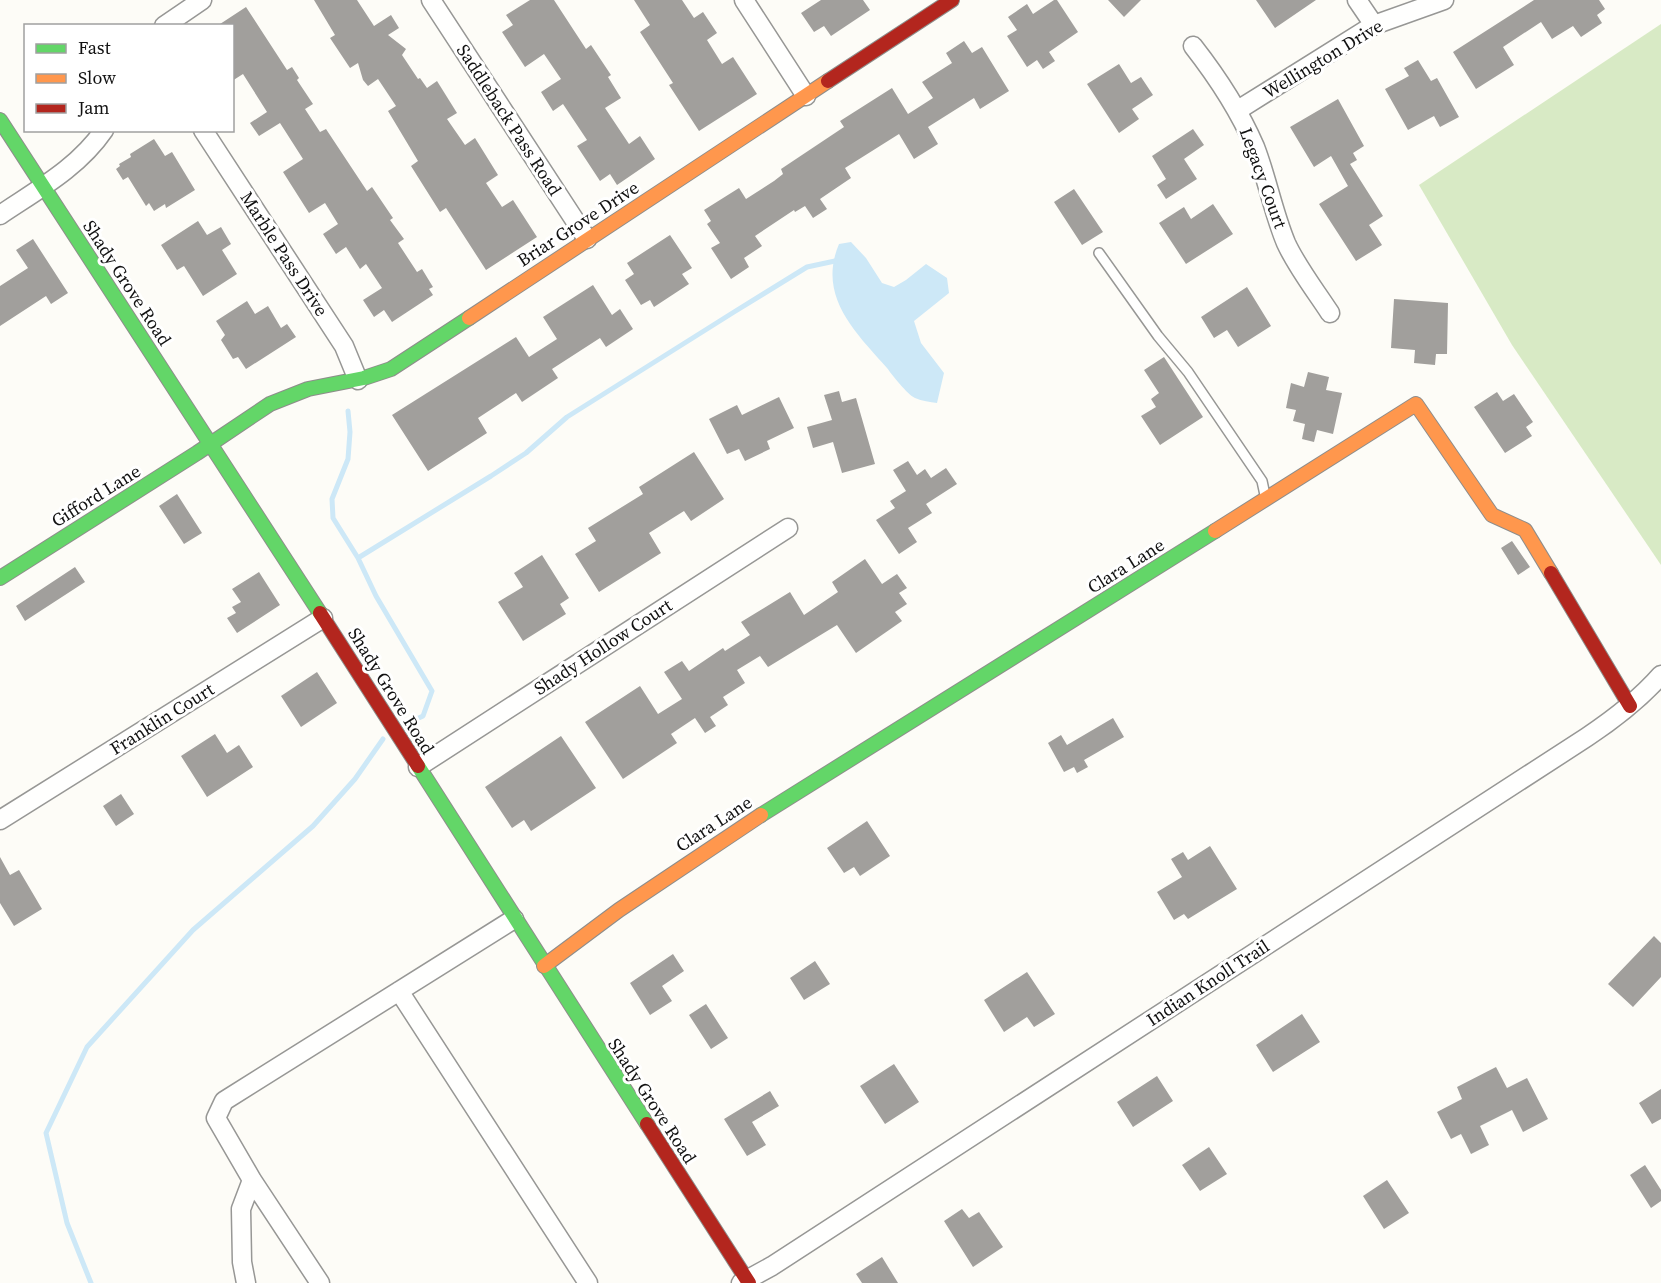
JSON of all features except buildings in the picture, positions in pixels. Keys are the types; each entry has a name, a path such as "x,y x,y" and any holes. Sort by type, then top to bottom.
{"street":[{"path":"167,24 202,0"},
{"name":"Saddleback Pass Road","path":"430,0 587,239"},
{"path":"744,0 806,96"},
{"name":"Briar Grove Drive","path":"210,443 283,397 304,389 376,376 391,369 952,0"},
{"path":"1357,0 1374,25"},
{"name":"Wellington Drive","path":"1238,110 1374,25 1444,0"},
{"name":"Legacy Court","path":"1193,46 1215,74 1238,110 1256,149 1273,211 1287,246 1329,313"},
{"name":"Shady Grove Road","path":"0,120 323,618 746,1282"},
{"path":"0,215 76,163 95,144 103,132"},
{"name":"Marble Pass Drive","path":"204,132 344,346 358,380"},
{"name":"Clara Lane","path":"544,966 619,910 741,827 960,692 1416,404 1492,515 1525,530 1630,706"},
{"name":"Gifford Lane","path":"0,578 210,443"},
{"name":"Shady Hollow Court","path":"418,767 788,528"},
{"name":"Franklin Court","path":"0,820 323,618"},
{"name":"Indian Knoll Trail","path":"746,1282 1587,737 1630,706 1661,675"},
{"path":"320,1283 252,1180 216,1118 224,1101 514,919"},
{"path":"399,991 588,1283"},
{"path":"246,1283 242,1262 241,1209 252,1180"}],"lane":[{"path":"1100,253 1158,336 1188,372 1262,481 1266,497"}],"green space":[{"path":"1661,24 1661,565 1512,345 1419,185"}],"water":[{"path":"851,242 866,258 882,283 894,287 926,264 947,278 949,293 914,321 921,343 944,373 937,403 918,399 908,393 863,341 843,312 836,297 833,263 839,244"}],"waterway":[{"path":"408,723 423,716 432,691 376,596 358,558 491,476 526,453 567,417 734,312 807,267 835,261"},
{"path":"348,411 350,432 348,459 332,499 333,518 358,558"},
{"path":"91,1283 67,1223 46,1133 87,1047 193,930 313,826 355,779 383,739"}],"traffic: fast":[{"path":"0,120 320,613"},
{"path":"0,578 270,404 308,389 364,378 391,369 469,318"},
{"path":"761,815 1215,531"},
{"path":"418,766 647,1124"}],"traffic: slow":[{"path":"469,318 828,81"},
{"path":"1215,531 1416,404 1492,515 1525,530 1551,573"},
{"path":"544,966 619,910 761,815"}],"traffic: jam":[{"path":"828,81 952,0"},
{"path":"1551,573 1630,706"},
{"path":"320,613 418,766"},
{"path":"647,1124 749,1283"}]}
